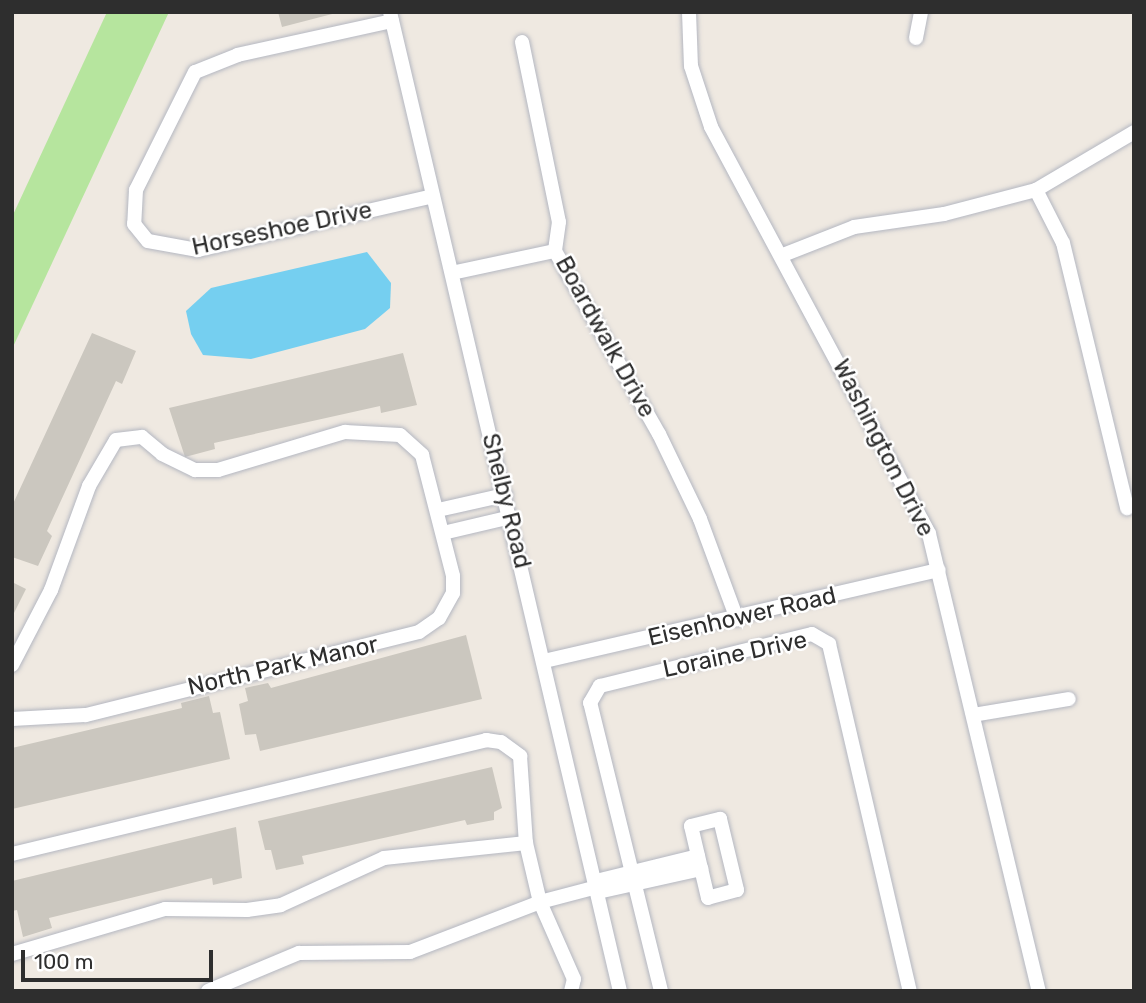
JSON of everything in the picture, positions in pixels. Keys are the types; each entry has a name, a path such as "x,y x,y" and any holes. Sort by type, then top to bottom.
{"street":[{"name":"Washington Drive","path":"689,12 691,66 704,110 919,512 939,570 1039,991"},
{"path":"916,38 921,12"},
{"name":"Horseshoe Drive","path":"391,17 231,57 195,72 136,190 134,224 148,241 198,250 433,196"},
{"name":"Shelby Road","path":"391,17 511,517 620,991"},
{"name":"Boardwalk Drive","path":"522,42 559,222 555,251 659,434 700,519 737,619"},
{"path":"783,255 854,227 944,214 1036,190 1134,132"},
{"path":"1036,190 1063,243 1127,508"},
{"path":"452,273 555,251"},
{"name":"North Park Manor","path":"12,665 51,590 89,486 117,440 129,434 195,470 218,470 300,441 383,430 400,435 422,455 438,510 453,593 439,618 419,632 85,715 12,719"},
{"path":"438,510 505,495"},
{"path":"443,533 511,517"},
{"name":"Eisenhower Road","path":"544,661 737,619 939,570"},
{"name":"Loraine Drive","path":"661,991 590,703 600,685 812,634 829,644 910,991"},
{"path":"973,715 1069,699"},
{"path":"12,854 486,740 520,756 526,843 540,902 574,979 571,991"},
{"path":"720,819 737,890 708,898 699,862 691,826 720,819"},
{"path":"12,954 165,909 247,910 281,905 384,858 526,843"},
{"path":"208,991 299,953 410,952 540,902 699,862"}],"green space":[{"path":"107,12 169,12 12,349 12,217"}],"water":[{"path":"367,252 391,283 390,308 365,329 251,359 203,355 191,334 186,311 211,288"}],"building":[{"path":"278,12 335,12 336,13 282,27"},
{"path":"92,333 136,351 122,384 116,381 47,531 52,536 38,566 12,557 12,506"},
{"path":"403,353 417,405 381,413 380,406 214,443 215,449 185,457 169,408"},
{"path":"12,582 26,589 12,617"},
{"path":"466,635 482,699 260,751 256,734 245,735 239,704 248,701 245,688 268,683 271,688"},
{"path":"209,696 213,713 220,712 230,759 12,809 12,748 182,708 181,703"},
{"path":"492,767 502,808 494,812 494,820 467,825 465,820 302,856 304,864 276,870 271,850 265,850 258,821"},
{"path":"236,827 242,878 213,885 212,878 49,918 52,928 23,937 17,910 12,911 12,881"}]}
